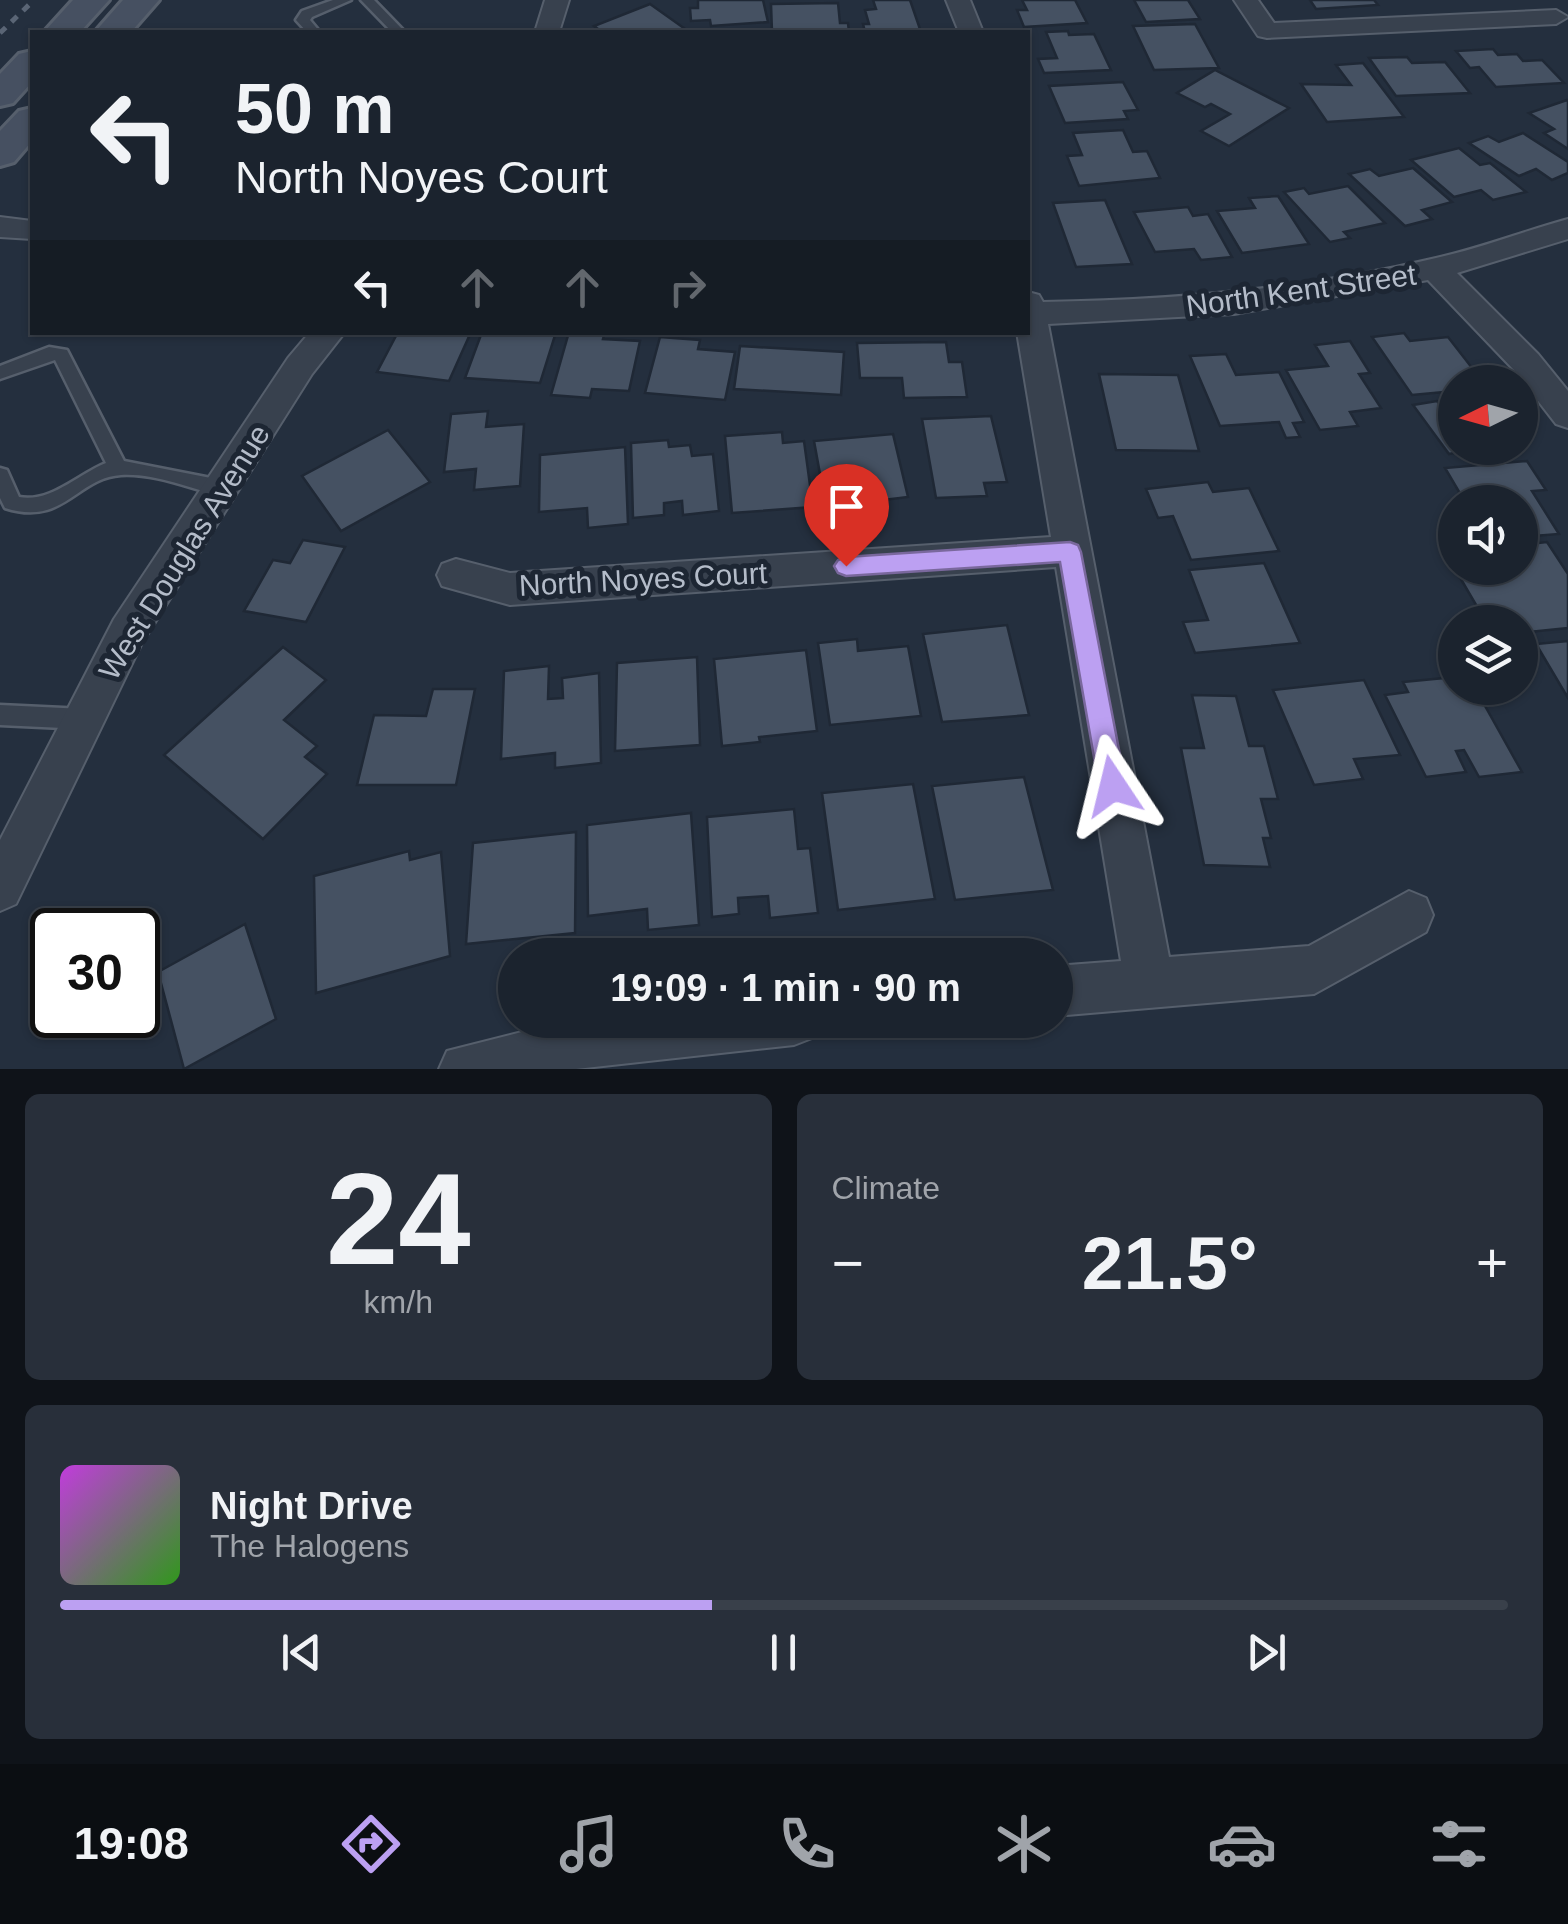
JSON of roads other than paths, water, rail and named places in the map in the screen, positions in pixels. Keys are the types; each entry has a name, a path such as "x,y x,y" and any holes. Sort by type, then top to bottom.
{"main road":[{"path":"63,30 92,0"},
{"path":"114,30 142,0"},
{"path":"0,95 30,64"},
{"path":"0,154 30,121"}],"street":[{"path":"548,30 556,0"},
{"path":"958,0 970,30"},
{"path":"1246,0 1267,31 1555,15"},
{"path":"0,227 30,230"},
{"name":"North Kent Street","path":"1030,310 1156,310 1271,298 1437,271 1568,228"},
{"path":"1437,271 1526,362 1568,415"},
{"path":"1030,322 1149,981"},
{"name":"West Douglas Avenue","path":"0,888 128,631 300,366 326,335"},
{"name":"North Noyes Court","path":"456,576 510,589 1070,552"},
{"path":"1073,989 1314,970 1409,915"},
{"path":"465,1069 574,1044 629,1038"}],"lane":[{"path":"312,30 302,20 306,14 345,0"},
{"path":"367,0 398,30"},
{"path":"0,374 50,353 62,354 118,468"},
{"path":"0,475 12,503 24,508 42,506 118,468 221,488"},
{"path":"0,715 84,720"}],"railway":[{"path":"0,33 34,0"}]}
